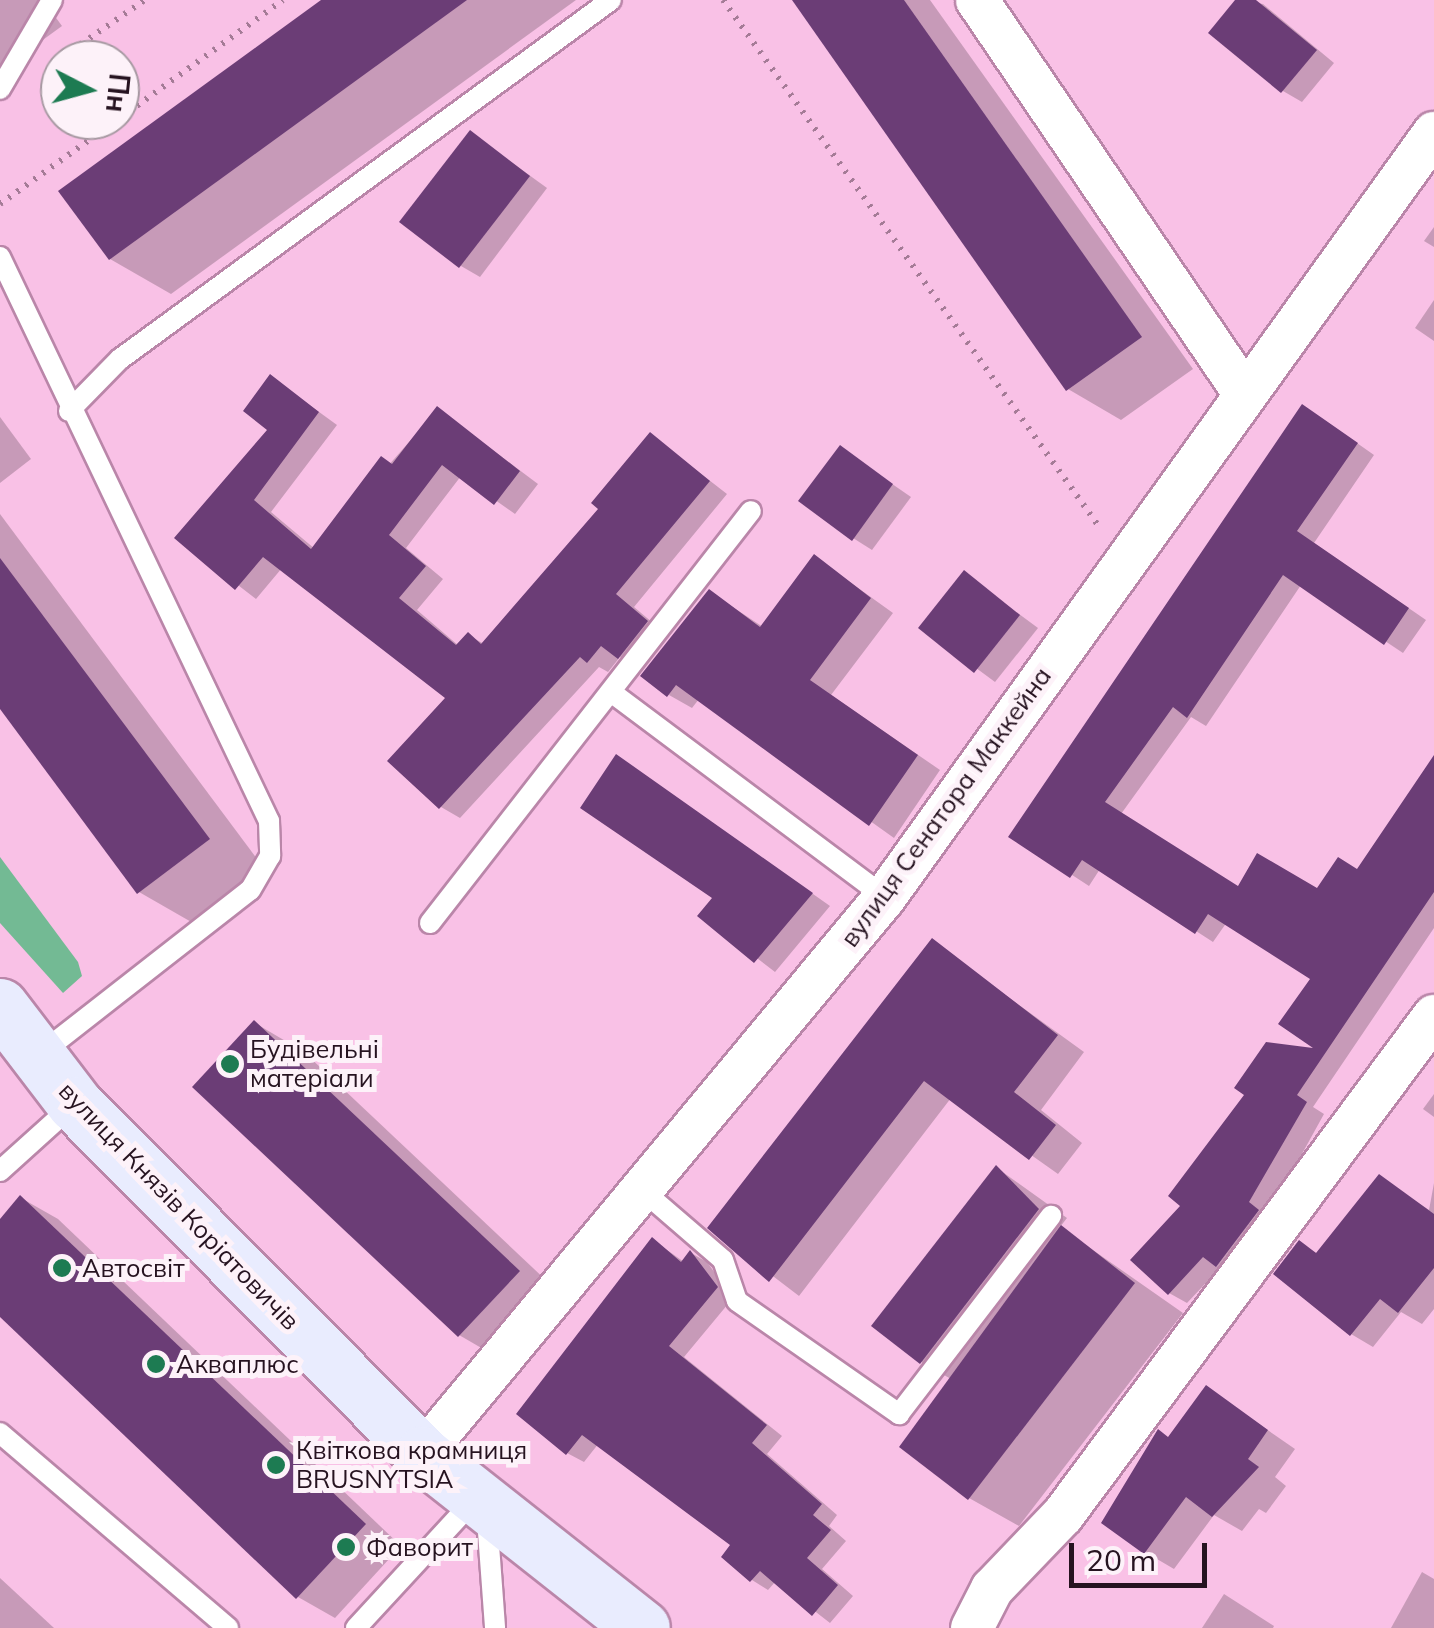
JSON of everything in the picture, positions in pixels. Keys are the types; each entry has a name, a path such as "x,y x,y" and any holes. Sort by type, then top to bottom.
{"main road":[{"name":"вулиця Князів Коріатовичів","path":"0,1006 74,1104 422,1454 480,1506 642,1628"}],"street":[{"path":"976,0 1243,392"},
{"name":"вулиця Сенатора Маккейна","path":"422,1454 885,897 1243,392 1434,133"},
{"path":"972,1628 992,1590 1062,1515 1434,1016"}],"lane":[{"path":"0,89 52,0"},
{"path":"69,411 120,359 612,0"},
{"path":"0,256 69,411 269,821 270,856 250,890 39,1056"},
{"path":"430,924 615,696 750,511"},
{"path":"615,696 885,897"},
{"path":"0,1171 74,1104"},
{"path":"642,1190 723,1260 738,1301 899,1414 1051,1216"},
{"path":"0,1433 228,1628"},
{"path":"356,1628 480,1506"},
{"path":"480,1506 495,1628"}],"path":[{"path":"87,40 145,0"},
{"path":"140,103 283,0"},
{"path":"722,0 1124,561"},
{"path":"0,204 89,140"}],"green space":[{"path":"0,857 78,962 82,976 63,993 0,923"}],"building":[{"path":"321,0 467,0 109,260 58,191 128,140 140,140 140,131"},
{"path":"792,0 904,0 1142,337 1066,391"},
{"path":"1235,0 1256,0 1317,50 1281,93 1208,33"},
{"path":"470,130 530,176 459,268 399,222"},
{"path":"270,374 319,412 254,500 311,549 381,456 392,464 437,406 520,471 494,505 442,465 389,535 426,566 399,598 456,645 468,632 481,644 598,509 591,503 650,432 710,481 616,594 648,621 618,659 601,646 587,663 580,657 439,809 387,761 445,698 263,557 235,590 174,538 267,430 243,411"},
{"path":"1302,404 1358,443 1297,531 1409,608 1384,645 1283,575 1187,718 1173,707 1105,802 1238,886 1257,853 1317,888 1338,857 1357,869 1434,755 1434,892 1297,1095 1307,1102 1249,1202 1259,1210 1216,1267 1203,1257 1168,1295 1130,1260 1180,1206 1168,1196 1244,1095 1234,1088 1266,1042 1313,1048 1278,1024 1310,979 1208,914 1195,934 1082,860 1070,878 1008,837"},
{"path":"840,445 893,484 852,541 798,501"},
{"path":"814,554 871,598 810,680 918,755 869,826 676,685 667,697 640,676 709,589 760,627"},
{"path":"0,558 210,839 137,894 0,709"},
{"path":"964,570 1020,615 974,673 918,628"},
{"path":"616,754 813,893 754,963 697,916 712,898 580,808"},
{"path":"932,938 1058,1035 1014,1092 1056,1125 1029,1160 924,1081 769,1282 707,1228"},
{"path":"254,1020 520,1271 458,1337 192,1087"},
{"path":"996,1165 1039,1209 920,1364 871,1326"},
{"path":"1379,1174 1434,1214 1434,1268 1398,1313 1380,1299 1350,1336 1273,1274 1299,1240 1316,1253"},
{"path":"20,1195 366,1524 296,1599 0,1317 0,1219"},
{"path":"1061,1225 1135,1283 968,1500 899,1447"},
{"path":"652,1237 681,1262 690,1250 718,1287 669,1346 767,1425 752,1443 822,1504 813,1515 831,1530 807,1558 838,1585 812,1616 760,1571 750,1582 721,1557 730,1545 582,1435 566,1455 516,1414"},
{"path":"1206,1385 1268,1430 1248,1459 1259,1467 1212,1517 1186,1497 1144,1554 1101,1523 1158,1429 1168,1437"}],"place":[{"name":"Будівельні матеріали","path":"230,1064"},
{"name":"Автосвіт","path":"62,1268"},
{"name":"Акваплюс","path":"156,1364"},
{"name":"Квіткова крамниця BRUSNYTSIA","path":"276,1465"},
{"name":"Фаворит","path":"346,1547"}]}
